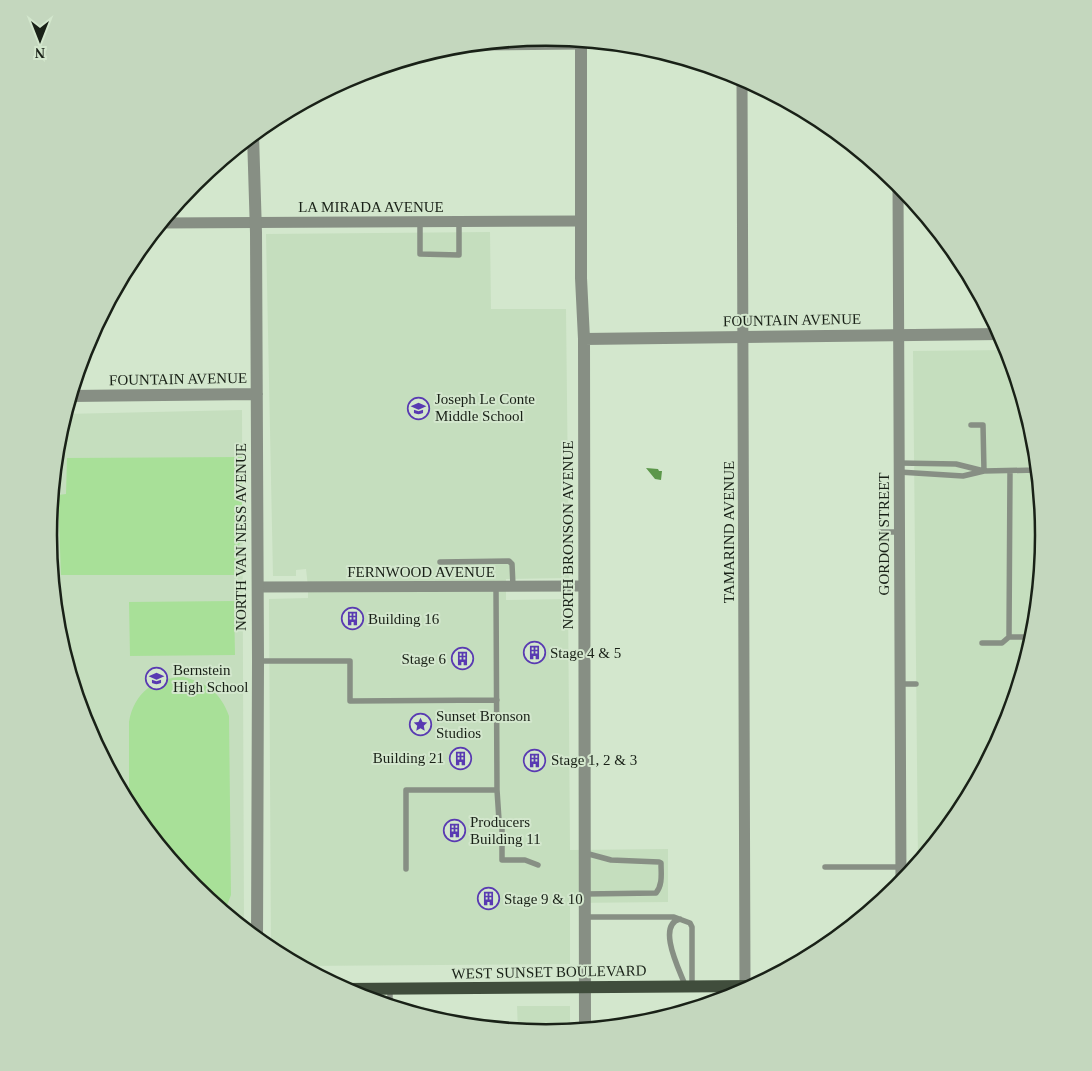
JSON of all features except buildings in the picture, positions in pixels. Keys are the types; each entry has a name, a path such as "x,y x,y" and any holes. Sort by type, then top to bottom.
{"main road":[{"name":"WEST SUNSET BOULEVARD","path":"363,989 737,986"}],"street":[{"name":"NORTH BRONSON AVENUE","path":"581,47 581,278 584,339 585,1023"},
{"name":"TAMARIND AVENUE","path":"742,87 749,980"},
{"name":"NORTH VAN NESS AVENUE","path":"253,143 258,587 257,930"},
{"name":"GORDON STREET","path":"898,196 901,872"},
{"name":"LA MIRADA AVENUE","path":"170,223 581,221"},
{"name":"FOUNTAIN AVENUE","path":"584,339 992,334"},
{"name":"FOUNTAIN AVENUE","path":"77,396 257,394"},
{"name":"FERNWOOD AVENUE","path":"258,587 584,586"}],"lane":[{"path":"420,222 420,254 459,255 459,222"},
{"path":"971,425 983,425 984,471"},
{"path":"899,467 956,464 984,471"},
{"path":"899,467 963,476 984,471 1031,470"},
{"path":"1009,637 1010,471"},
{"path":"880,532 900,532"},
{"path":"440,562 509,561 512,564 513,586"},
{"path":"496,587 497,790 499,820 502,826 502,860 525,860 538,865"},
{"path":"982,643 1002,643 1009,637 1025,637"},
{"path":"258,661 350,661 350,701 497,700"},
{"path":"900,684 916,684"},
{"path":"406,868 406,790 497,790"},
{"path":"585,853 611,860 661,863 660,888 656,893 585,894"},
{"path":"824,867 901,867"},
{"path":"585,917 674,917 690,923 692,927 689,987"},
{"path":"680,919 670,926 670,947 689,987"},
{"path":"390,990 390,999"}],"shaded area":[{"path":"490,232 491,309 566,309 569,578 506,579 506,600 568,599 570,850 668,849 668,902 570,903 570,964 314,966 271,940 269,599 308,598 308,587 306,569 296,570 296,576 273,576 266,234"},
{"path":"999,350 1019,409 1026,440 1034,504 1035,536 1031,599 1026,631 1019,662 998,723 970,780 953,807 918,853 913,351"},
{"name":"Bernstein High School","path":"242,410 244,921 223,903 178,858 139,807 107,752 83,693 66,631 58,567 58,504 61,472 72,414"},
{"path":"242,457 242,540 238,547 239,575 61,575 58,501 59,495 66,494 67,458"},
{"path":"646,468 662,471 661,480 655,479"},
{"path":"234,601 235,655 130,656 129,602"},
{"path":"183,677 206,685 222,701 229,716 231,895 227,906 178,858 129,791 129,722 135,703 154,684"},
{"path":"412,1006 424,1006 424,1009"},
{"path":"517,1006 570,1006 570,1024 518,1024"}],"place":[{"name":"Joseph Le Conte Middle School","path":"419,408"},
{"name":"Building 16","path":"352,619"},
{"name":"Stage 4 & 5","path":"534,653"},
{"name":"Stage 6","path":"462,659"},
{"name":"Bernstein High School","path":"157,679"},
{"name":"Sunset Bronson Studios","path":"420,725"},
{"name":"Building 21","path":"460,758"},
{"name":"Stage 1, 2 & 3","path":"535,760"},
{"name":"Producers Building 11","path":"454,831"},
{"name":"Stage 9 & 10","path":"488,899"}]}
